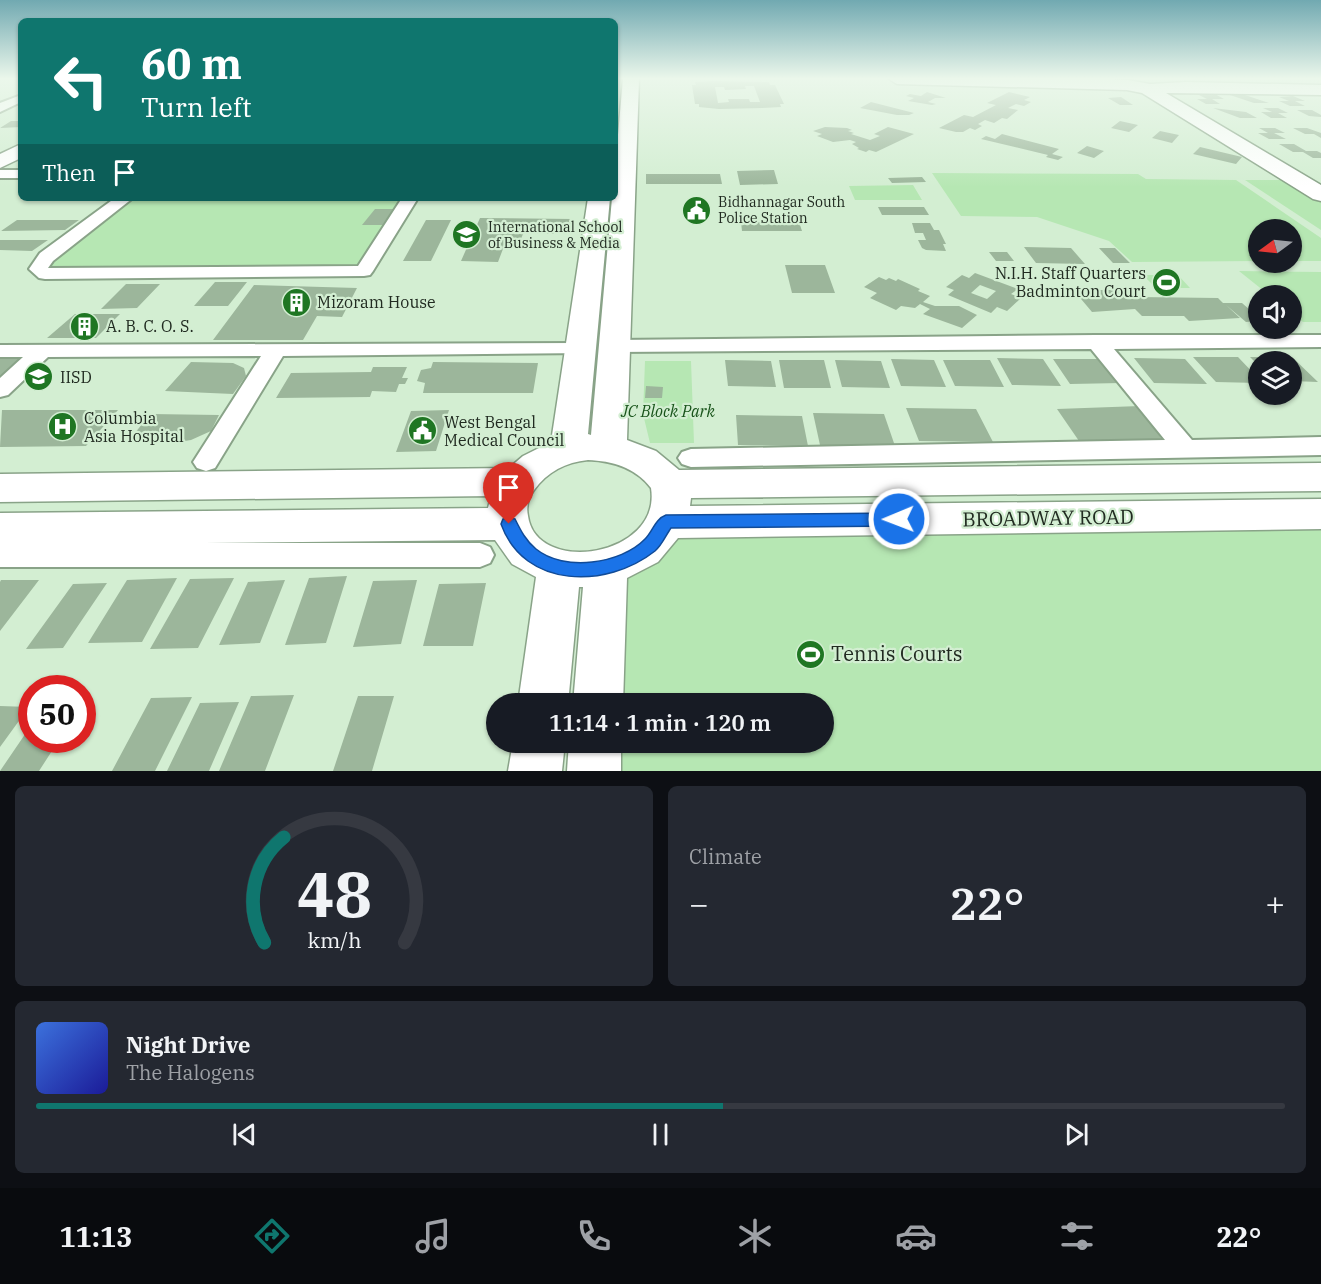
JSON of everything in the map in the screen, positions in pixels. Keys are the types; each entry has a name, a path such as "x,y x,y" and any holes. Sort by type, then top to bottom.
{"street":[{"path":"608,448 618,302 624,115"},
{"path":"1206,115 1314,181 1321,194"},
{"path":"0,174 18,174"},
{"path":"120,201 46,257 38,269 45,274 364,271 408,201"},
{"path":"568,450 599,201"},
{"path":"587,302 618,302"},
{"path":"1096,341 1186,449"},
{"path":"615,346 1321,341"},
{"path":"0,351 580,349"},
{"path":"206,462 276,350"},
{"path":"0,390 42,351"},
{"path":"675,488 651,544 628,560 606,568 588,570 559,567 532,556 514,538 507,518 509,498 518,482 539,462 568,450 588,447 608,448 637,456 675,488 1320,455"},
{"path":"675,488 1186,449 1320,455"},
{"path":"0,488 518,482"},
{"name":"BROADWAY ROAD","path":"675,488 1321,514"},
{"path":"0,529 509,524"},
{"path":"0,555 480,555"},
{"path":"544,693 559,567"},
{"path":"599,693 606,568"},
{"path":"535,771 537,753"},
{"path":"594,771 595,753"}],"green space":[{"path":"932,173 1138,174 1146,179 1236,180 1293,219 1248,219 1248,261 1132,262 1109,241 1037,217 961,216"},
{"path":"1245,180 1293,180 1321,196 1321,230"},
{"path":"913,185 922,200 855,200 849,186"},
{"path":"123,201 402,201 360,268 53,271 46,267 52,257"},
{"path":"1302,225 1321,238 1321,261 1302,261"},
{"path":"1239,271 1248,271 1248,273 1321,272 1321,322 1302,321 1302,285 1256,285"},
{"name":"N.I.H. Staff Quarters Badminton Court","path":"1143,275 1178,275 1190,288 1156,288"},
{"name":"JC Block Park","path":"645,361 691,361 694,443 650,443 643,414"},
{"path":"1321,523 1321,771 607,771 608,753 834,753 834,693 609,693 614,575 674,529"}],"building":[{"path":"964,115 973,117 977,115 1012,115 994,123 985,120 978,124 982,126 975,130 970,128 963,132 956,132 939,128"},
{"path":"1232,115 1251,115 1257,118 1240,118"},
{"path":"1266,115 1282,115 1287,118 1271,118"},
{"path":"11,121 18,121 18,127 0,128"},
{"path":"1120,121 1138,125 1129,132 1111,128"},
{"path":"825,127 847,128 852,130 848,131 854,133 851,134 870,140 880,136 874,134 888,127 914,134 876,152 869,150 866,152 857,149 859,148 852,144 856,142 850,140 833,142 817,136 822,134 813,131"},
{"path":"1259,128 1275,128 1285,133 1274,133 1286,139 1269,139 1258,133 1268,133"},
{"path":"1293,128 1307,128 1321,133 1321,138 1314,134 1305,134"},
{"path":"1160,131 1179,135 1172,143 1152,138"},
{"path":"1002,134 1059,149 1052,154 1063,157 1058,160 1046,157 1048,155 981,139 986,136 995,139"},
{"path":"1279,144 1294,144 1306,151 1317,151 1321,153 1321,158 1313,158 1303,152 1293,152"},
{"path":"1087,146 1104,151 1094,158 1077,153"},
{"path":"1200,147 1242,157 1236,164 1193,154"},
{"path":"774,170 778,184 740,185 737,171"},
{"path":"646,174 720,174 722,184 646,184"},
{"path":"922,177 926,182 892,183 888,178"},
{"name":"Bidhannagar South Police Station","path":"686,200 705,200 708,220 688,220"},
{"path":"878,207 924,207 929,215 882,215"},
{"path":"375,209 395,209 384,225 362,225"},
{"path":"480,218 572,219 569,234 523,234 520,241 506,241 498,262 461,261"},
{"path":"17,220 79,220 65,230 1,231"},
{"path":"426,220 451,220 431,261 403,261"},
{"path":"741,222 799,222 802,231 742,231"},
{"path":"912,223 930,223 934,230 939,230 946,244 943,244 946,251 922,248 918,240 926,240 923,233 915,233"},
{"path":"0,240 48,240 32,251 0,250"},
{"path":"1024,247 1071,248 1085,264 1036,263"},
{"path":"1099,248 1115,248 1130,263 1113,263"},
{"path":"989,252 1007,252 1014,261 996,261"},
{"path":"785,265 825,265 835,293 792,293"},
{"path":"975,273 1018,289 1011,294 1021,298 1007,311 997,307 991,313 948,295 954,290 946,287 962,275 969,278","holes":["980,285 996,291 987,299 971,293"]},
{"path":"879,277 886,280 889,278 896,281 898,279 920,289 918,291 930,296 923,302 935,306 959,306 977,315 962,328 923,314 930,309 920,304 915,308 901,306 896,310 870,298 877,293 864,287"},
{"path":"215,282 247,282 228,306 194,306"},
{"path":"126,284 160,284 137,308 101,309"},
{"name":"Mizoram House","path":"254,285 357,288 342,317 317,316 303,340 213,340"},
{"path":"1093,290 1130,290 1137,297 1218,298 1223,303 1242,303 1248,308 1248,322 1226,305 1240,318 1189,321 1184,316 1142,316 1135,309 1092,312 1076,293 1096,293"},
{"name":"A. B. C. O. S.","path":"75,314 120,314 96,338 47,338"},
{"path":"1193,357 1238,357 1248,368 1248,383 1216,382"},
{"path":"0,358 27,358 0,380"},
{"path":"997,358 1043,359 1061,386 1012,385"},
{"path":"1134,358 1185,359 1207,384 1154,383"},
{"path":"891,359 934,360 946,387 901,386"},
{"path":"1053,359 1101,359 1121,383 1070,384"},
{"path":"725,360 771,361 776,387 728,386"},
{"path":"779,360 824,360 831,388 784,388"},
{"path":"835,360 881,361 890,388 842,387"},
{"path":"943,360 990,360 1004,387 955,386"},
{"path":"191,362 233,363 244,368 246,376 233,394 165,391"},
{"path":"433,362 538,363 533,393 423,393 425,383 417,381 421,370 431,368"},
{"path":"373,367 407,367 402,378 408,378 405,384 399,384 396,392 372,391 370,397 276,398 291,373 371,372"},
{"path":"1302,367 1318,382 1302,381"},
{"path":"646,386 663,387 662,398 645,398"},
{"path":"1140,406 1163,441 1079,441 1057,409"},
{"path":"906,408 976,409 993,442 919,441"},
{"path":"2,410 118,410 86,446 0,447"},
{"name":"West Bengal Medical Council","path":"449,410 436,451 396,452 411,411"},
{"path":"813,413 884,414 895,446 820,445"},
{"path":"150,414 219,415 211,431 191,440 172,443 127,443"},
{"path":"736,415 802,416 808,446 738,445"},
{"path":"347,576 326,643 285,645 309,578"},
{"path":"177,578 142,642 88,643 127,580"},
{"path":"234,578 198,648 150,649 190,579"},
{"path":"1,580 39,580 0,631 0,582"},
{"path":"285,580 260,643 219,645 248,582"},
{"path":"417,580 401,644 353,647 373,581"},
{"path":"107,583 63,648 26,649 73,584"},
{"path":"486,583 473,646 423,646 439,584"},
{"path":"294,695 265,771 219,771 251,696"},
{"path":"358,696 394,696 372,771 333,771"},
{"path":"192,697 155,771 112,771 151,698"},
{"path":"239,702 209,771 167,771 200,703"},
{"path":"0,706 18,707 18,722 0,747"},
{"path":"18,745 18,753 51,753 39,771 0,771"}],"place":[{"name":"Bidhannagar South Police Station","path":"697,210"},
{"name":"International School of Business & Media","path":"467,235"},
{"name":"N.I.H. Staff Quarters Badminton Court","path":"1167,282"},
{"name":"Mizoram House","path":"296,302"},
{"name":"A. B. C. O. S.","path":"85,326"},
{"name":"IISD","path":"39,377"},
{"name":"Columbia Asia Hospital","path":"63,427"},
{"name":"West Bengal Medical Council","path":"423,431"},
{"name":"Tennis Courts","path":"810,654"}],"route":[{"path":"509,524 514,538 532,556 557,567 588,570 606,568 628,560 651,544 666,522 899,519"}]}
